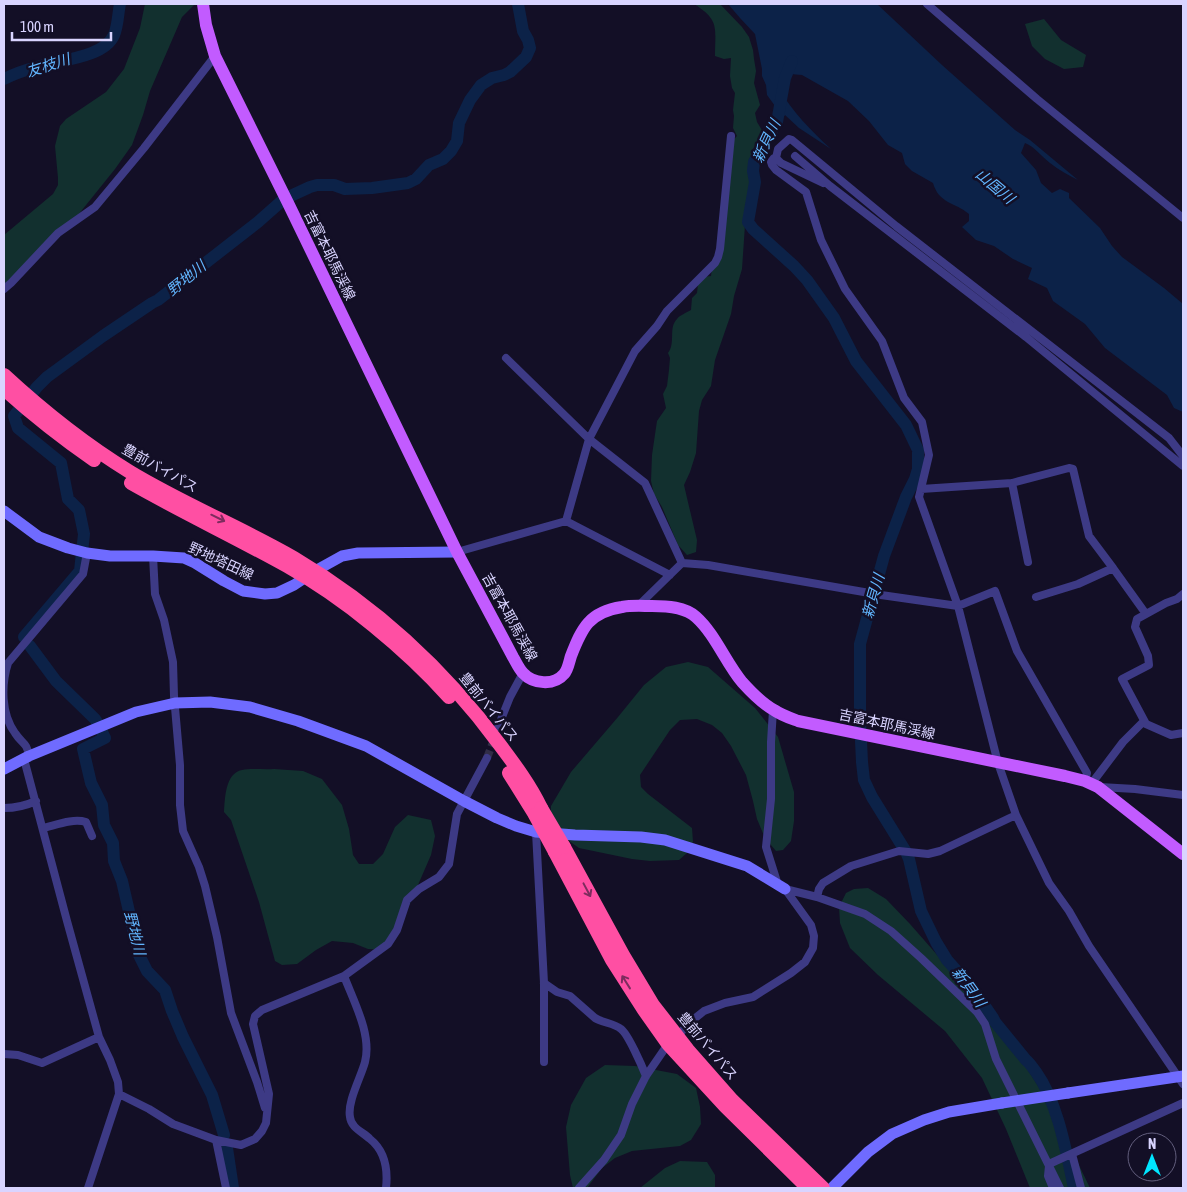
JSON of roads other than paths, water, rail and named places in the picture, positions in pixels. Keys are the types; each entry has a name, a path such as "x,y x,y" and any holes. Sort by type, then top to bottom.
{"highway":[{"name":"豊前バイパス","path":"4,375 34,403 100,454 131,473 293,558 310,574"},
{"name":"豊前バイパス","path":"4,389 66,441 95,461 175,508 287,566 310,574 361,602 417,650 447,680 481,719 532,789 538,810 673,1040 725,1106 808,1188"},
{"name":"豊前バイパス","path":"673,1040 688,1050 732,1100 823,1188"}],"main road":[{"name":"吉富本耶馬渓線","path":"203,4 206,25 215,56 457,552 522,673 532,680 541,682 554,681 565,673 579,635 590,621 600,613 622,607 669,606 695,616 742,682 773,710 798,721 1092,784 1183,854"}],"street":[{"path":"927,4 1037,99 1183,218"},
{"path":"4,288 58,233 95,207 144,148 215,56"},
{"path":"566,522 588,438 635,351 657,326 667,311 706,273 718,257 731,136"},
{"path":"832,1188 868,1152 892,1134 924,1120 949,1112 1068,1093 1182,1080 1089,946 1069,911 1049,883 1016,815 998,763 958,606 919,497 929,455 922,422 904,398 882,341 845,289 821,240 806,192 772,165 771,162 776,158 778,149 789,139 792,140 896,226 1169,438 1183,456"},
{"path":"795,156 830,186 1026,337 1183,466"},
{"path":"776,158 781,163 830,186"},
{"path":"506,358 588,438 645,483 682,563"},
{"path":"921,490 1012,483 1069,468 1074,469 1089,536 1146,614"},
{"path":"1012,483 1028,562"},
{"name":"野地塔田線","path":"4,511 39,536 68,548 110,556 184,558 224,582 244,591 265,594 277,593 294,585 342,556 358,553 457,552"},
{"path":"457,552 566,522 670,574"},
{"path":"87,553 83,574 8,663 4,700 6,715 14,733 28,748 27,758 36,801 67,920 99,1037 118,1082 119,1094 88,1188"},
{"path":"153,556 155,594 164,620 173,662 183,831 205,886 217,937 230,1013 267,1112"},
{"path":"638,606 682,563 708,565 881,595 958,606 995,592 1017,650 1088,773 1092,784"},
{"path":"1036,597 1078,584 1113,568"},
{"path":"1183,594 1177,599 1137,619 1135,627 1150,665 1122,679 1146,724 1171,735 1183,733"},
{"path":"498,727 510,696 522,673"},
{"path":"4,769 136,712 175,703 210,702 250,707 298,721 366,746 464,801 516,826 536,832 641,837 665,840 747,866 782,887 865,914 891,930 976,1012 985,1024 996,1059 1060,1188"},
{"path":"579,1188 604,1160 621,1135 632,1104 646,1076 673,1040 704,1011 725,1003 753,997 791,973 805,962 813,948 814,936 811,926 782,887 766,847 771,798 773,710"},
{"path":"1092,784 1124,742 1144,721"},
{"path":"119,1094 173,1124 216,1140 241,1145 255,1139 266,1123 269,1094 253,1024 255,1016 262,1010 344,976 388,944 397,930 407,900 419,889 439,877 449,864 457,814 487,758"},
{"path":"1092,784 1183,795"},
{"path":"4,808 25,806 36,801"},
{"path":"817,897 823,883 851,866 899,851 928,854 940,851 1016,815"},
{"path":"43,828 81,820 86,822 92,836"},
{"path":"536,832 544,982 544,1062"},
{"path":"344,976 365,1032 367,1047 365,1061 349,1107 350,1119 355,1128 371,1139 380,1151 386,1165 386,1188"},
{"path":"544,982 557,992 570,996 596,1018 622,1029 646,1076"},
{"path":"4,1054 18,1055 42,1064 99,1037"},
{"path":"1049,1164 1183,1103"},
{"path":"216,1140 226,1188"},
{"path":"1072,1154 1081,1188"},
{"path":"1049,1164 1048,1176 1053,1188"}],"water":[{"name":"山国川","path":"728,4 877,4 1015,130 1078,180 1057,168 1025,143 1021,153 1036,170 1041,183 1052,193 1060,189 1069,193 1069,198 1100,228 1122,257 1183,304 1183,412 1174,408 1167,395 1105,348 1085,324 1053,301 1047,288 1028,279 1032,268 1013,259 994,246 976,240 962,227 969,221 969,214 943,199 933,183 912,171 905,164 902,153 888,145 869,121 848,101 802,75 790,74 782,78 788,93 779,89 803,121 831,149 799,128 785,115 776,129 772,127 778,110 767,95 755,34"}],"waterway":[{"name":"友枝川","path":"4,79 28,69 80,57 101,49 109,43 114,35 120,4"},
{"name":"野地川","path":"24,637 80,571 84,534 79,510 68,499 61,463 18,428 14,416 47,377 103,336 158,300 258,222 284,199 317,185 334,185 345,189 372,188 408,183 416,179 429,165 443,159 457,141 459,123 470,100 481,85 492,78 510,72 526,57 530,48 523,31 518,4"},
{"name":"新貝川","path":"792,61 785,78 777,122 754,162 755,182 748,222 807,280 834,318 856,361 906,425 918,450 918,469 884,556 860,644 860,720 864,780 872,797 906,852 921,911 936,942 947,960 973,989 995,1022 1044,1084 1056,1113 1074,1188"},
{"name":"野地川","path":"30,646 56,681 97,722"},
{"name":"野地川","path":"102,732 105,738 83,749 91,783 102,805 104,825 113,843 114,861 122,881 139,955 147,971 165,990 183,1037 212,1095 224,1135"},
{"name":"野地川","path":"227,1148 233,1188"}],"tunnel":[{"path":"487,758 495,737"}]}
